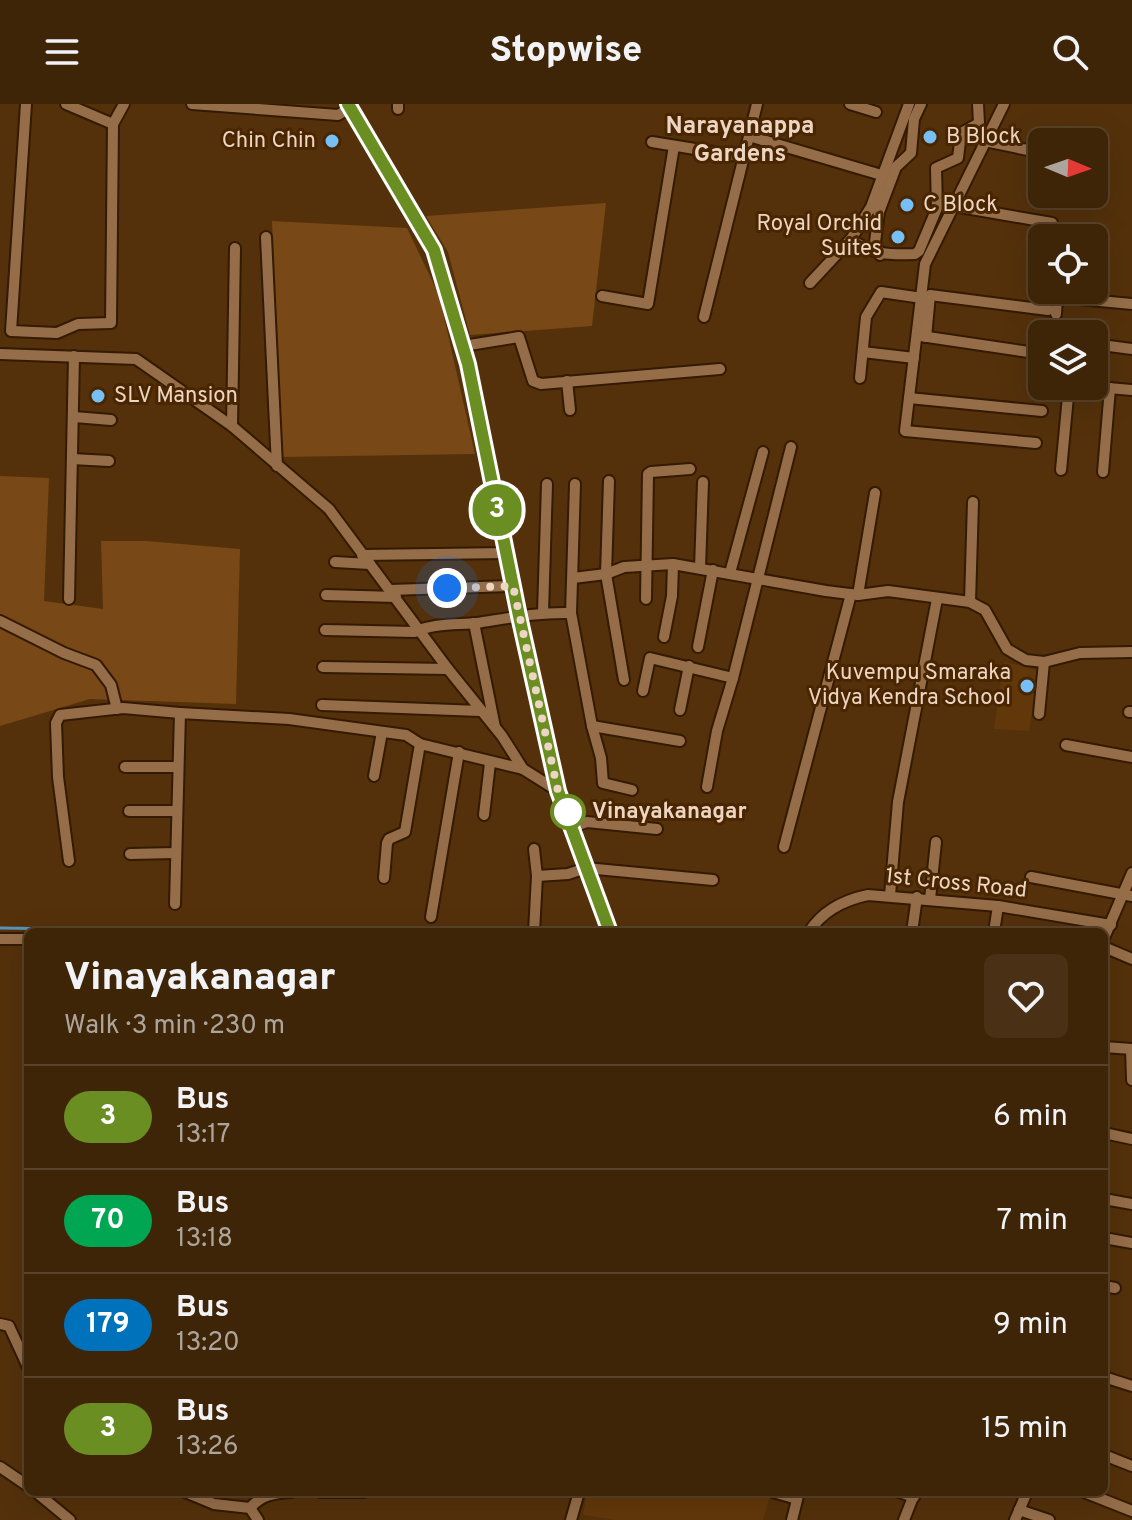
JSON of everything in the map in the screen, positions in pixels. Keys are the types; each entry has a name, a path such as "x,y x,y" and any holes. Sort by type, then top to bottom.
{"street":[{"path":"26,104 11,331 57,333 78,324 111,323 113,124 124,104"},
{"path":"66,104 113,124"},
{"path":"192,104 338,115 349,106 434,250 463,346 558,791 608,928"},
{"path":"704,317 757,104"},
{"path":"850,104 876,112"},
{"path":"880,255 875,242 875,210 909,104"},
{"path":"810,283 875,210 896,167 911,153 914,119 921,104"},
{"path":"851,239 865,250 880,255 915,254 919,251 937,208 936,168 958,158 961,133 979,123 978,104"},
{"path":"921,336 925,264 1004,104"},
{"path":"749,136 878,174"},
{"path":"985,141 1028,150"},
{"path":"652,142 744,157"},
{"path":"602,296 648,304 674,146"},
{"path":"954,206 1052,223"},
{"path":"266,237 277,466"},
{"path":"232,426 235,248"},
{"path":"860,378 866,317 881,292 922,298"},
{"path":"1036,443 905,431 914,358 930,295 1052,312 1057,297 1132,304"},
{"path":"921,336 1028,352"},
{"path":"463,346 519,337 533,381 541,384 720,369"},
{"path":"1108,346 1132,349"},
{"path":"863,352 914,358"},
{"path":"0,354 136,359 232,426 329,509 495,727 523,769"},
{"path":"69,599 74,356"},
{"path":"567,381 570,410"},
{"path":"1103,472 1110,388 1132,390"},
{"path":"909,398 1042,411"},
{"path":"1061,470 1068,400"},
{"path":"74,417 111,420"},
{"path":"707,787 717,731 791,447"},
{"path":"730,573 763,452"},
{"path":"72,459 109,461"},
{"path":"646,599 648,474 690,469"},
{"path":"609,481 606,574 624,680"},
{"path":"700,568 703,482"},
{"path":"543,612 547,484"},
{"path":"575,484 571,613 592,726 601,758 603,783 632,790"},
{"path":"784,847 854,594 875,493"},
{"path":"970,602 973,502"},
{"path":"335,562 507,553"},
{"path":"664,637 672,596 673,564"},
{"path":"573,578 606,574 624,567 673,564 757,577 803,588 854,594 888,591 970,602 985,610 1007,649 1026,660 1044,662 1080,653 1132,652"},
{"path":"698,647 713,570"},
{"path":"326,595 513,586"},
{"path":"890,895 898,802 937,599"},
{"path":"325,630 415,632 543,612 571,613"},
{"path":"0,621 64,653 96,665 111,685 117,709"},
{"path":"474,623 495,727"},
{"path":"643,691 650,658 733,678"},
{"path":"1039,714 1044,662"},
{"path":"680,710 689,666"},
{"path":"323,667 448,669"},
{"path":"322,705 480,711"},
{"path":"69,861 58,777 56,723 60,715 117,709 289,719 406,735 420,744 523,769 558,791"},
{"path":"175,904 180,713"},
{"path":"592,726 680,741"},
{"path":"374,776 382,732"},
{"path":"384,878 387,843 405,832 420,744"},
{"path":"1066,745 1132,757"},
{"path":"431,917 459,752"},
{"path":"484,815 490,763"},
{"path":"125,767 177,767"},
{"path":"129,811 176,811"},
{"path":"573,827 587,822 657,829"},
{"path":"930,899 936,842"},
{"path":"534,849 537,876 534,928"},
{"path":"130,854 175,853"},
{"path":"537,876 568,874 586,868 713,880"},
{"path":"1108,931 1127,895 1132,873"},
{"path":"1031,877 1127,895"},
{"name":"1st Cross Road","path":"813,928 834,907 868,895 998,906 1111,925"},
{"path":"913,928 917,897"},
{"path":"995,928 998,906"},
{"path":"0,939 24,939"},
{"path":"1108,949 1132,959"},
{"path":"1108,1047 1132,1049 1132,1080"},
{"path":"1108,1134 1132,1139"},
{"path":"1108,1200 1132,1204"},
{"path":"1108,1239 1132,1243"},
{"path":"0,1324 9,1326 24,1358"},
{"path":"1108,1378 1132,1386"},
{"path":"1108,1457 1132,1466"},
{"path":"0,1467 24,1483"},
{"path":"41,1496 70,1520"},
{"path":"195,1496 214,1504 250,1508 258,1520"},
{"path":"250,1508 258,1499 266,1496"},
{"path":"571,1520 578,1496"},
{"path":"792,1520 798,1496"},
{"path":"904,1520 913,1496"},
{"path":"1025,1496 1017,1515 1049,1520"},
{"path":"1094,1496 1132,1511"}],"shaded area":[{"path":"606,203 592,326 470,335 448,252 426,216"},
{"path":"272,221 407,228 439,295 475,454 281,457"},
{"path":"0,476 49,478 44,601 103,609 101,541 146,541 240,549 236,704 90,699 0,726"},
{"path":"1004,662 1038,670 1029,731 994,729"},
{"path":"586,1496 770,1496 763,1520 616,1520 583,1515"}],"waterway":[{"path":"0,928 24,928"}],"bus line":[{"name":"3","path":"348,104 434,250 468,364 558,791 608,928"}],"place":[{"name":"B Block","path":"930,137"},
{"name":"Chin Chin","path":"332,141"},
{"name":"C Block","path":"907,205"},
{"name":"Royal Orchid Suites","path":"898,237"},
{"name":"SLV Mansion","path":"98,396"},
{"name":"Kuvempu Smaraka Vidya Kendra School","path":"1027,686"},
{"name":"Vinayakanagar","path":"568,812"}],"district":[{"name":"Narayanappa Gardens","path":"740,141"}],"route":[{"path":"447,588 513,586 558,791 568,812"}]}
